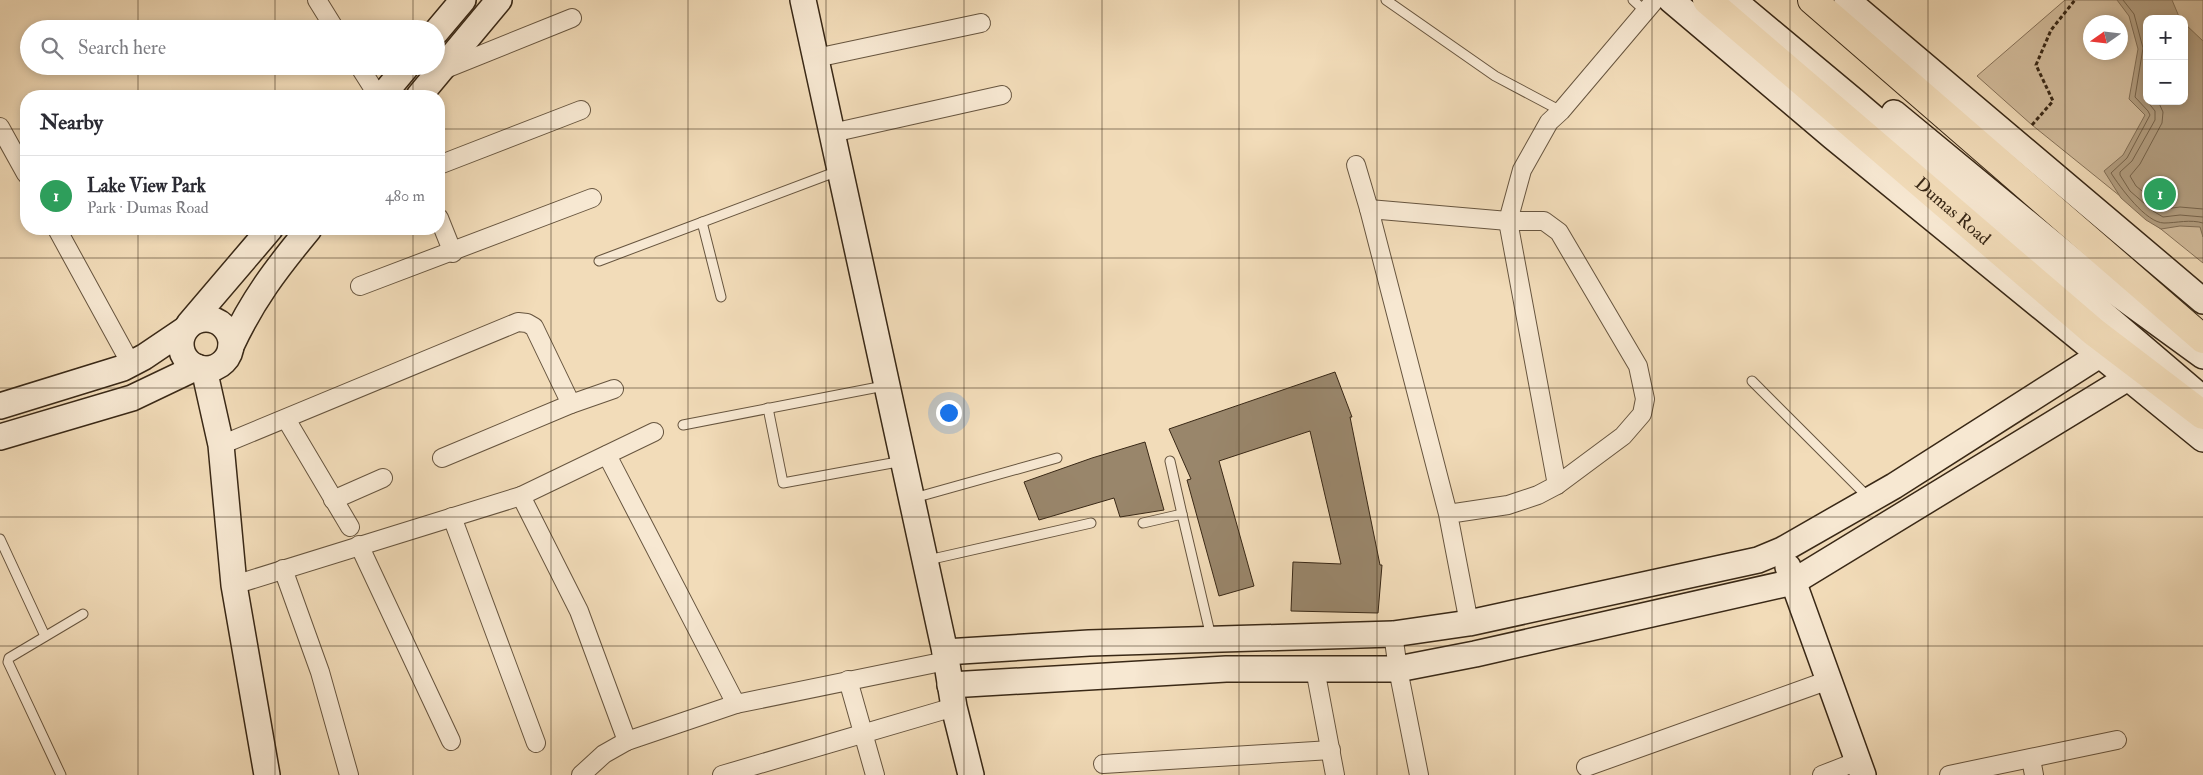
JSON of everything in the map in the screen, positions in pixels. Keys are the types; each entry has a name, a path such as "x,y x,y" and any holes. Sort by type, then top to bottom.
{"main road":[{"name":"Dumas Road","path":"1708,0 2094,332 2203,415"},
{"path":"1812,0 2203,339"}],"street":[{"path":"317,0 329,20"},
{"path":"445,21 463,0"},
{"path":"445,65 500,0"},
{"path":"804,0 971,775"},
{"path":"1671,0 1825,131 2126,379 2203,439"},
{"path":"1733,0 2203,399"},
{"path":"1760,0 2082,268 2203,356"},
{"path":"1847,0 2203,301"},
{"path":"1557,485 1508,221 1522,170 1549,122 1561,110 1645,4"},
{"path":"445,68 572,18"},
{"path":"816,58 981,23"},
{"path":"365,75 374,90"},
{"path":"387,90 400,75"},
{"path":"424,90 437,75"},
{"path":"832,133 1002,95"},
{"path":"445,164 581,110"},
{"path":"0,127 20,163"},
{"path":"1356,165 1448,514 1469,623"},
{"path":"360,286 592,198"},
{"path":"1369,209 1508,221 1544,221 1558,232 1638,366 1645,399 1642,414 1623,436 1557,485 1538,495 1508,505 1448,514"},
{"path":"445,233 453,252"},
{"path":"60,235 131,364"},
{"path":"201,368 190,364 182,352 180,344 187,327 265,235"},
{"path":"0,437 132,398 201,368 219,365 230,350 246,314 270,276 304,235"},
{"path":"0,406 103,376 131,364 187,327 205,318 221,324 227,330 230,350 221,445"},
{"path":"221,445 518,322 527,323 534,327 572,404"},
{"path":"722,775 862,733 949,676 1089,643 1393,634 1469,623 1748,562 1782,550 1871,500 2098,356"},
{"path":"201,368 221,445 234,585 266,775"},
{"path":"581,775 604,754 627,741 736,704 848,680 1226,668 1398,669 1485,652 1793,582 2126,379"},
{"path":"442,458 572,404 614,389"},
{"path":"286,419 350,527"},
{"path":"234,585 521,496 654,432"},
{"path":"607,455 736,704"},
{"path":"333,500 384,478"},
{"path":"521,496 578,611 627,741"},
{"path":"452,517 536,743"},
{"path":"359,545 450,741"},
{"path":"1782,550 1860,768 1822,775"},
{"path":"283,569 320,672 349,775"},
{"path":"1393,634 1419,775"},
{"path":"1315,669 1335,775"},
{"path":"848,680 875,775"},
{"path":"1586,767 1829,680"},
{"path":"1949,775 2032,767 2117,740"},
{"path":"1103,764 1331,750"}],"lane":[{"path":"1386,0 1495,76 1561,110"},
{"path":"599,261 840,170"},
{"path":"702,222 721,297"},
{"path":"1752,381 1871,500"},
{"path":"683,425 887,386"},
{"path":"768,408 783,483 903,460"},
{"path":"912,499 1058,458"},
{"path":"1170,461 1212,640"},
{"path":"1143,523 1182,514"},
{"path":"925,561 1091,523"},
{"path":"0,539 45,636"},
{"path":"60,775 8,662 10,658 83,614"}],"path":[{"path":"2032,125 2053,101 2036,65 2051,30 2075,0"}],"shaded area":[{"path":"2065,0 2203,0 2203,263 2032,125 1977,76"}],"water":[{"path":"2117,0 2172,0 2178,15 2143,15 2143,105 2188,105 2188,27 2203,41 2203,237 2200,227 2180,226 2161,229 2146,220 2121,198 2104,171 2123,155 2145,115 2129,99 2138,49 2129,16"}],"building":[{"path":"1335,372 1352,417 1350,417 1380,565 1382,565 1378,613 1291,611 1293,562 1341,564 1310,431 1219,461 1254,586 1219,596 1187,480 1191,479 1169,429"},
{"path":"1145,442 1164,510 1120,517 1114,498 1039,520 1024,482"}],"place":[{"name":"Lake View Park","path":"2160,194"}]}
